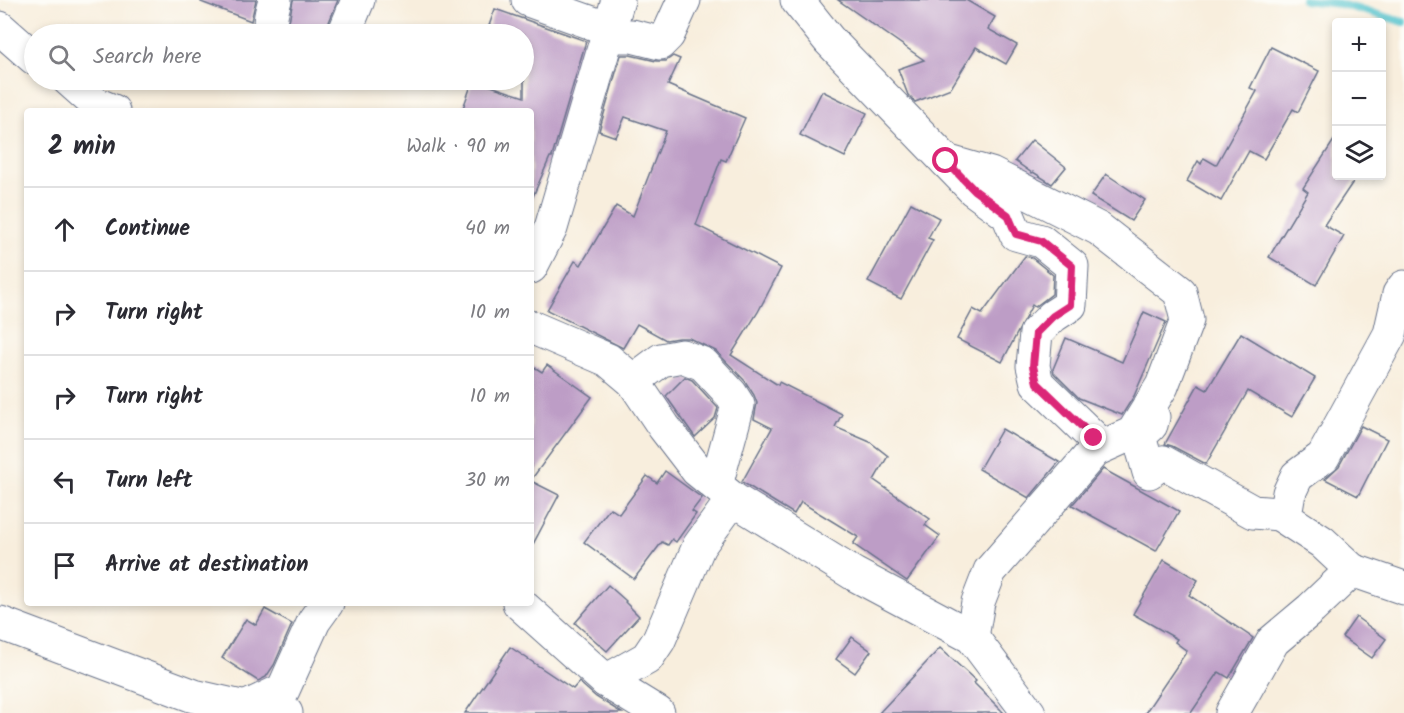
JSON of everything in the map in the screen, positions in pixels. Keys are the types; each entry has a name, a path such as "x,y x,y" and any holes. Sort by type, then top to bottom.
{"street":[{"path":"270,24 276,0"},
{"path":"348,24 358,0"},
{"path":"528,0 611,22 632,36 660,43 668,35 684,0"},
{"path":"797,0 829,40 974,190 1008,215 1016,234 1041,241 1072,266 1070,305 1053,316 1036,333 1033,366 1037,383 1094,438 1095,450"},
{"path":"534,261 551,228 611,22"},
{"path":"0,28 24,49"},
{"path":"80,90 96,104 105,108"},
{"path":"946,161 992,174 1099,229 1180,292 1187,320 1162,386 1151,425 1139,436 1149,472 1163,462 1253,512 1279,514 1322,542 1352,570 1404,588"},
{"path":"1279,514 1286,510 1289,493 1297,476 1323,457 1390,334 1399,294 1404,287"},
{"path":"534,328 608,360 633,381 697,470 724,492 854,574 972,637 1029,713"},
{"path":"606,681 647,658 659,640 724,492 738,405 731,394 703,364 682,356 661,360 633,381"},
{"path":"972,637 978,602 990,571 1095,450 1133,433 1162,386"},
{"path":"1232,713 1273,641 1352,570"},
{"path":"0,623 194,696 245,710 283,704 314,621 325,606"},
{"path":"522,606 606,681 658,713"}],"building":[{"path":"201,0 256,0 251,21 201,2"},
{"path":"293,0 338,0 328,24 290,24"},
{"path":"838,0 966,0 995,17 988,29 1017,45 1006,64 976,47 951,88 915,102 908,95 898,69 924,60"},
{"path":"495,9 586,41 552,157 534,194 534,108 463,108 469,90 503,90 524,97 524,90 534,90 534,24 490,24"},
{"path":"1271,47 1319,71 1298,112 1293,109 1264,159 1249,151 1221,201 1187,181 1198,161 1201,164 1204,158 1216,165 1257,91 1250,88"},
{"path":"621,55 656,61 666,61 673,56 680,59 668,85 745,118 726,161 721,159 696,225 781,268 758,312 731,355 778,385 779,382 842,414 835,427 870,442 888,456 874,480 930,519 925,525 940,536 907,581 853,544 858,537 801,502 794,514 742,482 772,428 754,419 757,403 754,395 745,381 716,351 689,338 666,340 637,324 623,348 547,310 575,261 581,265 616,206 633,216 666,131 625,117 616,137 599,131"},
{"path":"822,91 867,113 845,157 800,135"},
{"path":"1032,140 1066,167 1052,184 1015,161"},
{"path":"1332,143 1332,180 1354,180 1324,225 1344,236 1316,285 1269,257 1308,192 1303,188"},
{"path":"1106,174 1145,200 1131,221 1091,196"},
{"path":"911,203 939,218 928,238 933,240 901,299 868,282"},
{"path":"1025,256 1032,258 1053,275 1052,294 1035,307 1032,305 1002,362 957,339 973,309 982,314"},
{"path":"1144,312 1166,322 1134,396 1122,415 1079,398 1054,373 1053,369 1066,338 1122,362"},
{"path":"1241,333 1315,378 1292,417 1248,391 1206,464 1165,444 1198,385 1207,390"},
{"path":"547,365 592,397 534,476 534,367 542,372"},
{"path":"685,377 692,380 718,408 715,418 695,437 666,396"},
{"path":"1361,426 1387,439 1358,496 1325,479 1339,466"},
{"path":"1002,429 1059,462 1029,498 979,469"},
{"path":"1103,469 1179,511 1156,551 1072,505"},
{"path":"665,471 702,498 692,511 696,514 676,542 672,539 668,545 662,542 634,579 584,542 610,508 619,514 647,476 657,483"},
{"path":"534,482 559,495 534,542"},
{"path":"1164,560 1198,580 1189,595 1253,638 1229,678 1219,672 1191,713 1145,713 1187,651 1175,642 1177,639 1133,614"},
{"path":"608,585 639,616 607,651 575,623"},
{"path":"265,609 292,624 274,665 266,677 258,681 222,658 246,619 256,625"},
{"path":"1356,617 1386,639 1372,658 1342,637"},
{"path":"852,637 871,651 855,673 836,659"},
{"path":"510,647 573,689 579,682 596,697 622,713 465,713"},
{"path":"940,648 976,681 974,683 1004,713 879,713"}],"waterway":[{"path":"1304,0 1340,4 1404,22"}],"route":[{"path":"946,161 974,190 1008,215 1016,234 1041,241 1072,266 1070,305 1053,316 1036,333 1033,366 1037,383 1094,438"}]}
